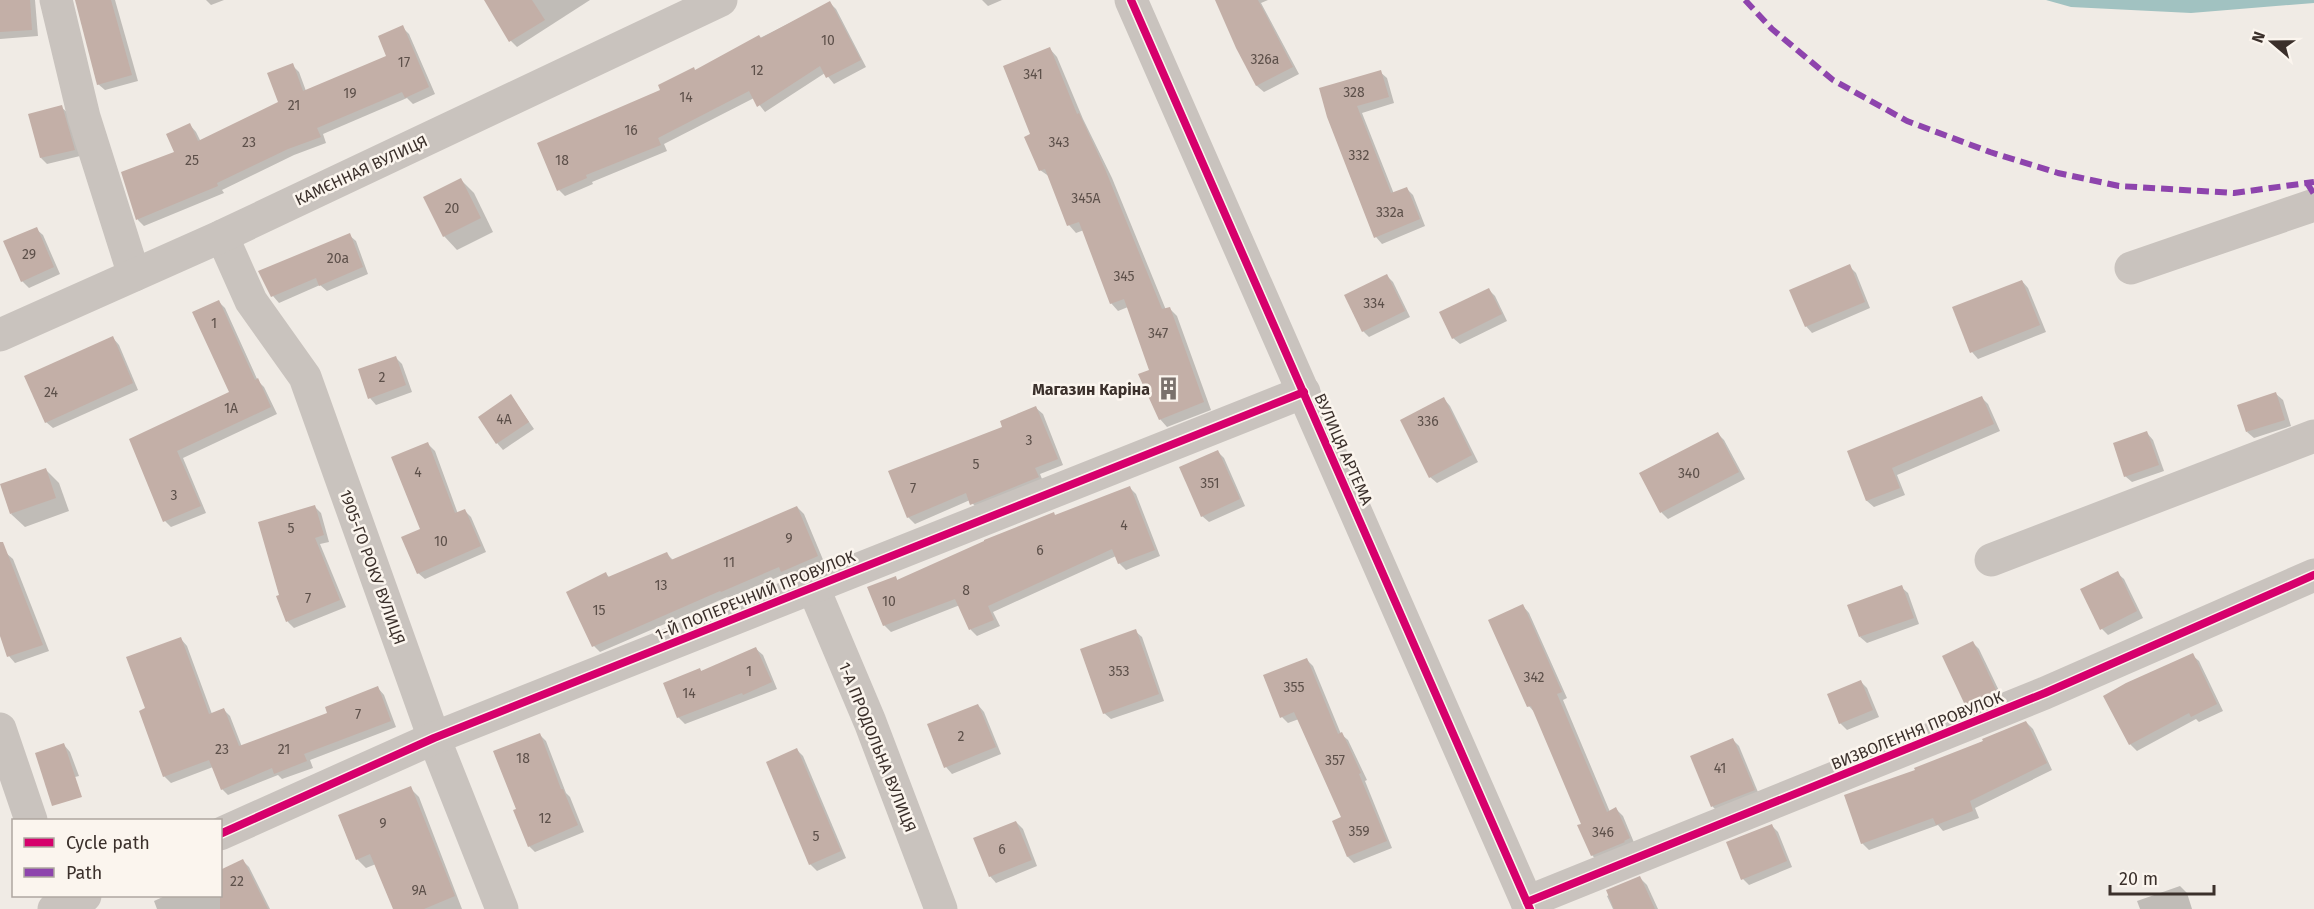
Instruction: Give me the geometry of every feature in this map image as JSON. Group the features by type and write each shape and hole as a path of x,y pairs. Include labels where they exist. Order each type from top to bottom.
{"street":[{"path":"56,0 84,117 134,275"},
{"name":"КАМЄННАЯ ВУЛИЦЯ","path":"0,335 222,236 721,0"},
{"name":"ВУЛИЦЯ АРТЕМА","path":"1131,0 1529,906"},
{"path":"2131,268 2314,205"},
{"name":"1905-ГО РОКУ ВУЛИЦЯ","path":"222,236 250,301 305,377 434,738 502,909"},
{"name":"1-Й ПОПЕРЕЧНИЙ ПРОВУЛОК","path":"222,833 434,738 1304,392"},
{"path":"1991,560 2314,436"},
{"name":"ВИЗВОЛЕННЯ ПРОВУЛОК","path":"1529,906 2045,693 2314,575"},
{"name":"1-А ПРОДОЛЬНА ВУЛИЦЯ","path":"813,587 870,722 941,909"},
{"path":"0,729 31,819"}],"water":[{"path":"2046,0 2314,0 2314,3 2191,13 2071,7"}],"building":[{"path":"0,0 30,0 32,30 0,32"},
{"path":"75,0 111,0 132,75 97,85"},
{"path":"484,0 532,0 545,20 509,42"},
{"path":"1215,0 1258,0 1293,67 1256,86"},
{"path":"830,1 861,60 826,78 820,66 757,107 749,91 658,138 661,145 586,175 587,178 557,191 537,143 660,90 658,85 694,67 695,70 759,35 761,38"},
{"path":"403,25 429,87 405,98 402,92 317,128 321,137 288,149 217,183 218,186 136,220 121,172 174,152 166,134 190,123 198,141 278,102 267,73 293,63 303,91 386,56 378,36"},
{"path":"1050,47 1077,114 1079,113 1105,169 1162,309 1170,307 1204,402 1159,420 1138,374 1149,370 1124,299 1110,304 1079,222 1067,226 1045,169 1039,171 1024,137 1030,134 1003,66"},
{"path":"1381,70 1389,97 1357,106 1391,193 1407,187 1420,219 1374,238 1327,117 1319,88"},
{"path":"62,105 75,150 40,158 28,114"},
{"path":"461,178 481,218 443,237 423,197"},
{"path":"37,227 54,267 21,282 3,241"},
{"path":"350,233 363,267 319,286 316,278 271,297 258,271"},
{"path":"1850,264 1865,302 1805,327 1789,290"},
{"path":"1387,274 1405,311 1362,332 1344,295"},
{"path":"2022,280 2040,325 1970,353 1952,307"},
{"path":"1489,288 1502,314 1452,339 1439,312"},
{"path":"219,300 255,380 258,378 271,407 177,451 201,506 163,522 129,439 229,392 192,312"},
{"path":"113,336 133,383 45,423 24,376"},
{"path":"396,356 406,385 368,399 358,369"},
{"path":"2276,392 2285,420 2246,432 2237,405"},
{"path":"511,394 529,422 496,444 478,417"},
{"path":"1982,396 1994,424 1892,468 1900,488 1866,501 1847,451"},
{"path":"1444,397 1472,455 1429,478 1400,420"},
{"path":"1036,406 1058,459 1035,468 1039,477 970,505 966,493 907,518 888,471 1002,427 1000,421"},
{"path":"2147,431 2159,465 2124,477 2113,443"},
{"path":"1718,432 1739,472 1660,513 1639,473"},
{"path":"428,442 455,513 465,509 481,546 417,574 401,537 420,529 391,457"},
{"path":"1218,450 1240,499 1201,517 1179,467"},
{"path":"46,468 56,498 10,514 0,484"},
{"path":"1130,486 1155,550 1118,564 1112,549 988,606 994,620 969,630 955,599 883,626 867,587 896,576 897,580 984,540 1054,512 1055,515"},
{"path":"315,505 324,535 315,538 340,600 286,622 276,596 279,595 258,522"},
{"path":"797,506 818,556 781,572 779,567 592,647 566,592 606,572 608,577 667,552 671,560"},
{"path":"0,542 3,542 43,645 7,657 0,636"},
{"path":"2118,571 2137,611 2100,630 2080,589"},
{"path":"1902,585 1914,618 1859,637 1847,605"},
{"path":"1523,604 1562,692 1557,694 1607,812 1616,807 1630,838 1591,856 1577,825 1581,824 1531,706 1527,707 1488,620"},
{"path":"1136,629 1159,694 1103,714 1080,649"},
{"path":"181,637 209,714 224,708 239,746 327,713 325,707 378,686 391,721 304,754 307,761 274,774 272,768 221,790 209,760 163,777 139,711 145,708 126,657"},
{"path":"1973,641 1997,692 1965,705 1942,656"},
{"path":"756,647 772,682 743,695 742,693 677,718 663,683 700,668 701,671"},
{"path":"2193,653 2217,704 2191,717 2189,713 2129,745 2103,696 2126,683"},
{"path":"1307,658 1338,734 1342,732 1361,773 1359,774 1387,841 1347,857 1332,821 1341,817 1294,712 1280,718 1263,675"},
{"path":"1861,680 1873,710 1839,724 1827,694"},
{"path":"978,704 996,747 944,768 927,724"},
{"path":"2026,721 2047,763 1970,801 1973,811 1936,825 1933,818 1861,844 1844,795 1915,770 1914,768 1983,741 1982,739"},
{"path":"540,733 561,789 563,789 578,825 528,847 493,751"},
{"path":"1733,738 1755,790 1711,807 1690,756"},
{"path":"64,743 82,797 52,806 35,753"},
{"path":"797,748 841,851 809,865 766,762"},
{"path":"411,786 455,896 424,909 393,909 370,854 356,860 338,815"},
{"path":"1016,821 1032,860 989,877 973,838"},
{"path":"1772,824 1787,861 1741,880 1726,842"},
{"path":"243,859 268,909 220,909 222,869"},
{"path":"1640,876 1655,909 1614,909 1606,890"}],"marked path":[{"path":"1745,0 1772,29 1833,80 1907,121 1990,152 2058,173 2119,186 2234,193 2314,182"},
{"path":"2307,183 2314,194"}],"cycle path":[{"path":"1131,0 1530,909"},
{"path":"222,833 434,738 1304,392"},
{"path":"1527,902 2045,693 2314,575"}],"place":[{"name":"Магазин Каріна","path":"1168,389"}]}
